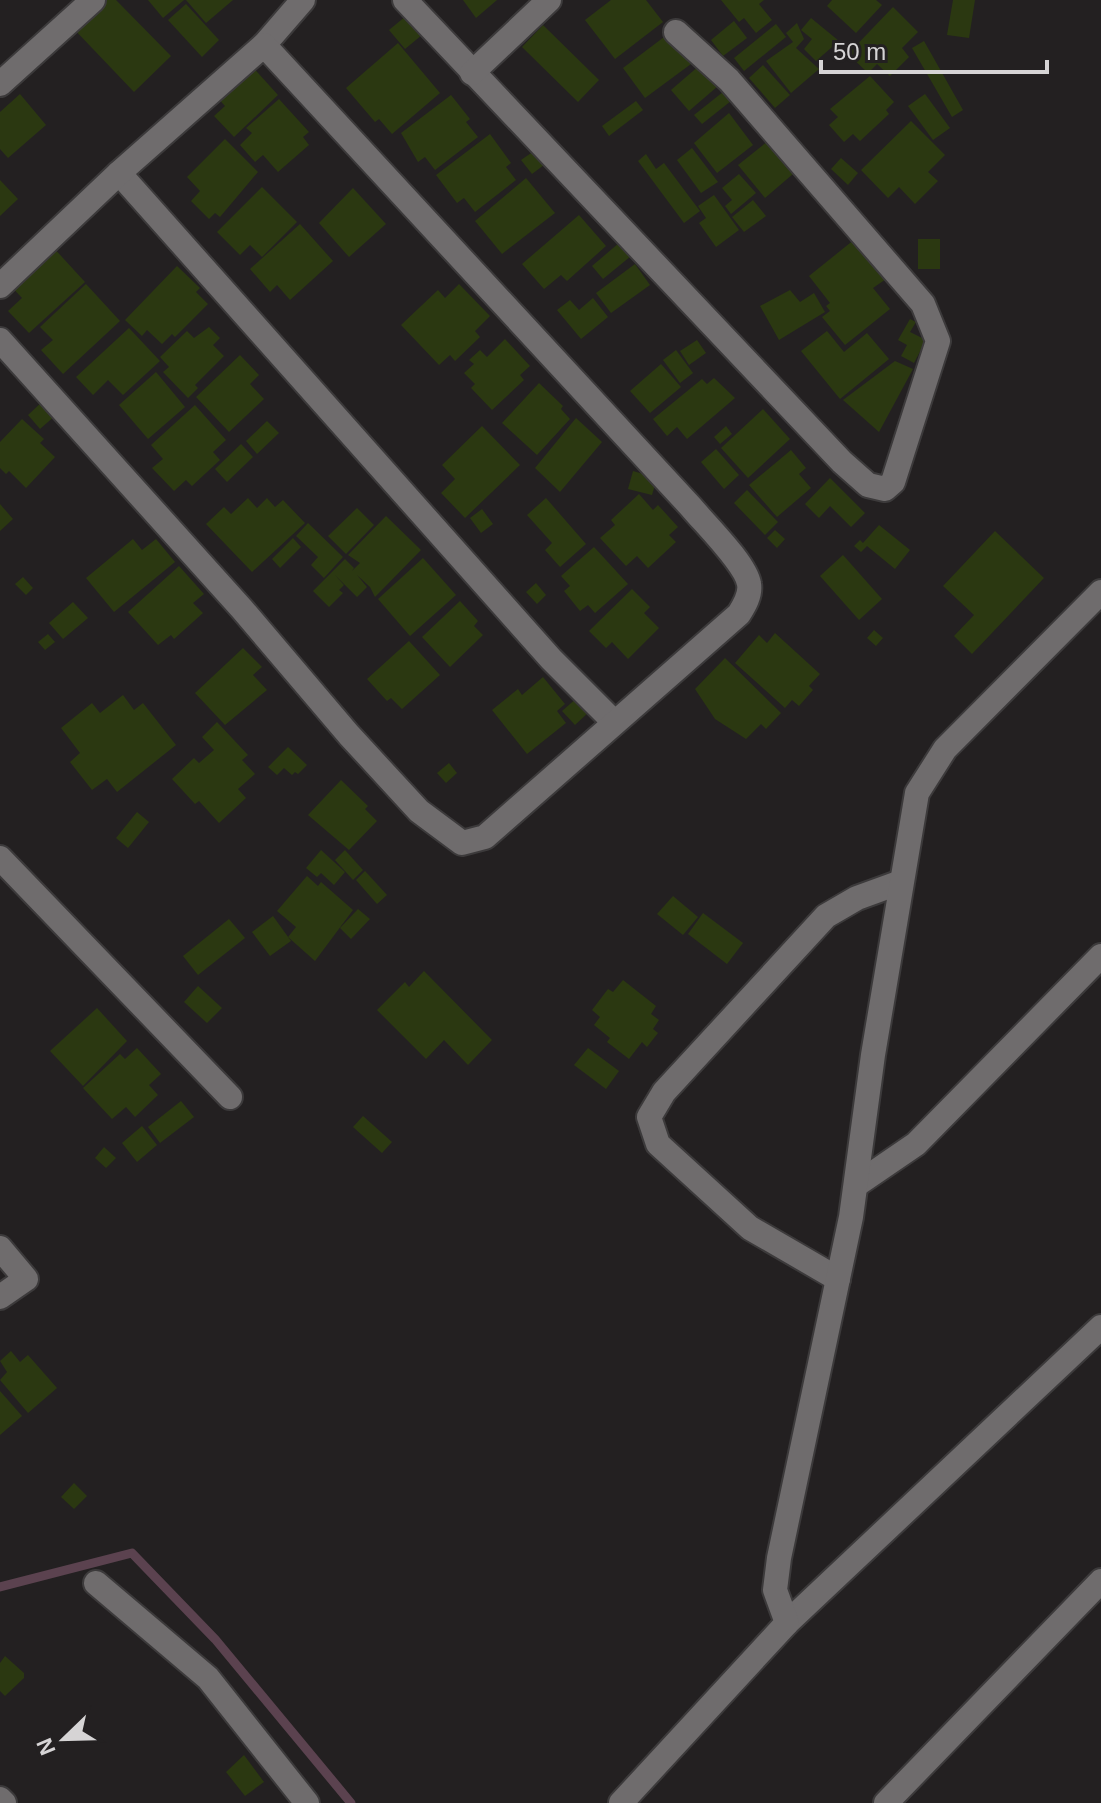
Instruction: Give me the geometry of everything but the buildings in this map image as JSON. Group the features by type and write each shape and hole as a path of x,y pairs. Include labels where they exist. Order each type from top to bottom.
{"street":[{"path":"0,84 93,0"},
{"path":"0,286 119,173 264,45 303,0"},
{"path":"405,0 842,462 868,485 885,489 893,482 938,341 935,326 923,304 729,80 676,32"},
{"path":"472,73 549,0"},
{"path":"0,340 242,609 349,735 419,811 450,837 471,843 485,837 739,614 746,603 749,584 691,507 264,45"},
{"path":"119,173 551,659 614,722"},
{"path":"787,1623 775,1590 779,1558 856,1185 917,793 945,749 1101,592"},
{"path":"0,858 230,1097"},
{"path":"838,1279 750,1228 658,1144 649,1117 664,1092 826,916 857,898 901,882"},
{"path":"856,1185 916,1144 1101,956"},
{"path":"0,1248 26,1279 0,1297"},
{"path":"621,1803 787,1623 1101,1327"},
{"path":"886,1803 1101,1581"},
{"path":"96,1583 208,1678 307,1803"}],"waterway":[{"path":"0,1587 132,1553 215,1639 351,1803"}]}
